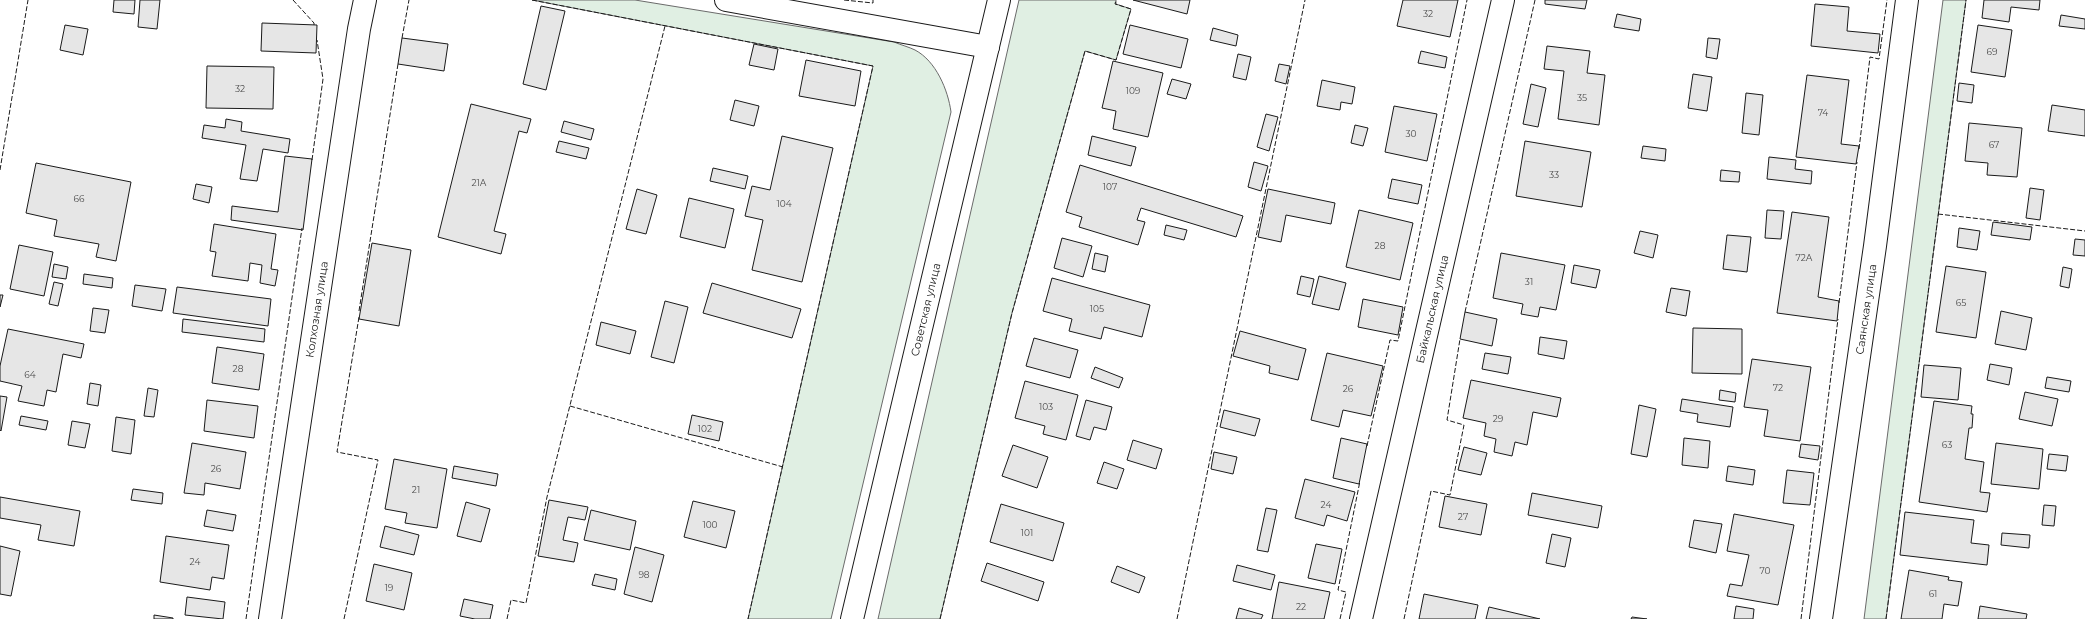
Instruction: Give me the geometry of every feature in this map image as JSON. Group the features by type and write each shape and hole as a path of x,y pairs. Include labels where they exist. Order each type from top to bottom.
{"street":[{"name":"Колхозная улица","path":"270,619 359,29 365,0"},
{"path":"726,0 988,47"},
{"name":"Советская улица","path":"852,619 999,0"},
{"name":"Байкальская улица","path":"1361,619 1503,0"},
{"name":"Саянская улица","path":"1821,619 1875,246 1907,0"}],"green space":[{"path":"532,0 635,0 894,42 913,49 922,55 929,61 940,77 947,95 951,112 831,619 748,619 873,66"},
{"path":"1019,0 1116,0 1116,4 1131,9 1116,60 1085,51 1012,313 940,619 878,619"},
{"path":"1943,0 1966,0 1886,619 1864,619"}],"building":[{"path":"114,0 135,0 134,14 113,12"},
{"path":"140,0 160,0 157,29 138,27"},
{"path":"1133,0 1190,0 1187,14"},
{"path":"1403,0 1458,0 1450,37 1397,26"},
{"path":"1545,0 1587,0 1585,9 1545,4"},
{"path":"1984,0 2040,0 2039,10 2011,7 2009,22 1982,18"},
{"path":"1815,4 1849,7 1847,31 1880,34 1878,53 1811,46"},
{"path":"541,6 565,11 546,90 523,84"},
{"path":"1617,14 1641,19 1639,31 1614,27"},
{"path":"2061,15 2085,19 2085,29 2059,26"},
{"path":"262,23 317,25 316,53 261,51"},
{"path":"65,25 88,29 83,55 60,50"},
{"path":"1130,25 1188,39 1181,68 1123,54"},
{"path":"1978,25 2012,30 2005,77 1971,72"},
{"path":"1213,28 1238,35 1236,46 1210,40"},
{"path":"402,38 448,44 444,71 398,64"},
{"path":"1708,38 1720,39 1717,59 1706,57"},
{"path":"754,44 778,49 774,70 749,65"},
{"path":"1547,46 1590,51 1587,73 1605,75 1599,125 1558,119 1564,71 1544,69"},
{"path":"1421,51 1447,57 1445,68 1418,63"},
{"path":"1238,54 1251,57 1246,80 1233,77"},
{"path":"806,60 861,71 855,106 799,96"},
{"path":"1113,61 1163,73 1148,137 1113,129 1116,111 1102,108"},
{"path":"1279,64 1290,66 1286,84 1275,81"},
{"path":"207,66 274,67 273,109 206,108"},
{"path":"1693,74 1712,77 1707,111 1688,108"},
{"path":"1807,75 1849,80 1841,144 1859,146 1856,164 1796,157"},
{"path":"1172,79 1191,84 1186,99 1167,94"},
{"path":"1322,80 1355,87 1352,104 1341,102 1340,110 1317,106"},
{"path":"1959,83 1974,85 1972,103 1957,101"},
{"path":"1531,84 1546,88 1538,127 1523,124"},
{"path":"1746,93 1763,95 1759,135 1742,133"},
{"path":"735,100 759,106 754,126 730,120"},
{"path":"471,104 531,119 527,133 519,131 494,231 506,234 501,254 438,237"},
{"path":"2052,105 2085,110 2085,136 2048,131"},
{"path":"1394,106 1437,114 1427,161 1385,152"},
{"path":"1266,114 1278,117 1269,151 1257,147"},
{"path":"226,119 242,122 241,131 290,139 288,153 263,149 257,181 240,179 246,145 202,138 204,125 225,128"},
{"path":"564,121 594,129 591,140 561,132"},
{"path":"1969,123 2022,128 2017,177 1987,175 1988,163 1965,161"},
{"path":"1355,125 1368,128 1363,146 1351,143"},
{"path":"782,136 833,148 802,282 752,270 763,220 745,216 752,186 770,190"},
{"path":"1092,136 1136,147 1131,166 1088,155"},
{"path":"559,141 589,148 586,159 556,152"},
{"path":"1525,141 1591,152 1582,207 1516,196"},
{"path":"1643,146 1666,149 1665,161 1641,158"},
{"path":"285,156 312,159 303,230 231,220 232,206 278,212"},
{"path":"1769,157 1796,160 1795,169 1812,171 1811,184 1767,179"},
{"path":"1254,162 1268,166 1261,191 1248,187"},
{"path":"36,163 131,182 116,261 96,257 99,244 54,236 57,220 26,213"},
{"path":"1080,165 1243,216 1236,237 1141,208 1137,220 1145,222 1138,245 1079,227 1082,217 1066,212"},
{"path":"713,168 748,176 745,189 710,181"},
{"path":"1721,170 1740,172 1739,182 1720,181"},
{"path":"1392,179 1422,185 1418,204 1388,198"},
{"path":"196,184 212,187 209,203 193,199"},
{"path":"2030,188 2044,190 2040,220 2026,218"},
{"path":"637,189 657,195 646,234 626,229"},
{"path":"1268,189 1335,203 1331,224 1286,215 1281,242 1258,237"},
{"path":"689,198 734,209 725,248 680,237"},
{"path":"1359,210 1413,223 1400,280 1346,267"},
{"path":"1767,210 1784,211 1781,239 1765,238"},
{"path":"1792,212 1829,217 1818,297 1839,301 1837,321 1777,313"},
{"path":"1993,222 2032,227 2030,240 1991,235"},
{"path":"214,224 276,234 271,269 278,270 275,286 260,283 262,265 250,263 248,281 212,276 216,252 210,251"},
{"path":"1166,225 1187,230 1184,240 1164,235"},
{"path":"1959,228 1980,231 1977,250 1957,247"},
{"path":"1640,231 1658,235 1653,258 1634,253"},
{"path":"1727,235 1751,237 1747,272 1723,269"},
{"path":"1062,238 1092,246 1083,277 1054,268"},
{"path":"2075,239 2085,240 2085,256 2073,255"},
{"path":"372,243 411,250 399,326 359,319"},
{"path":"19,245 53,252 44,296 10,289"},
{"path":"1095,253 1108,256 1105,272 1092,269"},
{"path":"1501,253 1565,265 1556,310 1540,307 1538,317 1521,314 1523,304 1493,298"},
{"path":"54,264 68,267 66,279 52,277"},
{"path":"1574,265 1600,270 1596,288 1571,283"},
{"path":"1946,266 1986,272 1976,338 1936,332"},
{"path":"2063,267 2072,269 2069,288 2060,286"},
{"path":"84,274 113,278 112,288 83,284"},
{"path":"1301,276 1314,279 1310,297 1297,294"},
{"path":"1319,276 1346,283 1339,310 1312,304"},
{"path":"1052,278 1150,305 1142,337 1104,327 1101,339 1069,331 1072,319 1043,311"},
{"path":"54,282 63,284 58,306 49,304"},
{"path":"712,283 801,309 792,338 703,313"},
{"path":"135,285 166,289 162,311 132,306"},
{"path":"177,287 271,299 268,326 173,313"},
{"path":"1671,288 1690,291 1686,316 1666,312"},
{"path":"0,295 3,295 0,307"},
{"path":"1363,299 1403,307 1398,335 1358,327"},
{"path":"665,301 688,307 674,363 651,357"},
{"path":"93,308 109,310 105,333 90,331"},
{"path":"2001,311 2032,318 2026,350 1995,344"},
{"path":"1465,312 1497,319 1492,346 1460,339"},
{"path":"183,319 265,329 264,342 182,332"},
{"path":"601,322 636,331 630,354 596,345"},
{"path":"1693,328 1742,329 1742,374 1692,373"},
{"path":"8,329 84,344 81,358 63,354 56,392 47,390 44,406 18,401 22,386 0,381 0,366"},
{"path":"1240,331 1306,349 1298,380 1269,373 1270,366 1233,356"},
{"path":"1540,337 1567,341 1564,359 1538,354"},
{"path":"1034,338 1078,350 1070,378 1026,366"},
{"path":"217,347 264,354 259,390 212,383"},
{"path":"1327,353 1383,366 1371,416 1343,410 1339,427 1311,420"},
{"path":"1485,353 1511,357 1508,374 1482,369"},
{"path":"1752,359 1811,367 1800,441 1764,436 1768,410 1744,407"},
{"path":"1990,364 2012,368 2009,385 1987,380"},
{"path":"1924,365 1961,368 1958,400 1921,397"},
{"path":"1095,367 1123,378 1119,388 1091,378"},
{"path":"2047,377 2071,381 2069,392 2045,388"},
{"path":"1471,380 1561,398 1557,417 1533,412 1527,445 1515,442 1512,456 1494,452 1496,439 1484,436 1486,423 1463,418"},
{"path":"1025,381 1078,395 1066,440 1043,434 1045,426 1015,418"},
{"path":"90,383 101,385 98,406 87,404"},
{"path":"148,388 158,390 154,417 144,416"},
{"path":"1720,390 1736,393 1735,402 1719,400"},
{"path":"2025,392 2058,399 2052,426 2019,419"},
{"path":"0,396 7,397 1,431 0,430"},
{"path":"1682,399 1733,407 1730,427 1697,422 1698,414 1680,411"},
{"path":"207,400 258,406 254,438 204,431"},
{"path":"1086,400 1112,407 1106,430 1094,427 1090,440 1076,436"},
{"path":"1934,401 1972,406 1972,428 1969,428 1965,459 1984,462 1980,492 1990,493 1987,512 1919,502"},
{"path":"1639,405 1656,409 1647,457 1631,454"},
{"path":"1224,410 1260,419 1255,436 1220,427"},
{"path":"692,415 723,422 719,441 688,434"},
{"path":"21,416 48,421 46,430 19,425"},
{"path":"116,417 135,420 131,454 112,451"},
{"path":"72,421 90,424 85,448 68,445"},
{"path":"1341,438 1367,444 1359,484 1333,478"},
{"path":"1684,438 1710,441 1708,468 1682,465"},
{"path":"1133,440 1162,449 1156,469 1127,460"},
{"path":"192,443 246,452 240,489 205,483 204,495 184,493"},
{"path":"1996,443 2043,449 2039,489 1991,484"},
{"path":"1801,444 1820,446 1818,460 1799,457"},
{"path":"1013,445 1048,457 1037,488 1002,476"},
{"path":"1464,447 1487,453 1481,475 1458,470"},
{"path":"1214,452 1237,457 1233,474 1211,469"},
{"path":"2049,454 2068,456 2066,471 2047,469"},
{"path":"394,459 447,469 437,528 405,523 407,513 385,509"},
{"path":"1104,462 1124,469 1117,489 1097,483"},
{"path":"454,466 498,474 496,486 452,478"},
{"path":"1728,466 1755,470 1753,485 1726,481"},
{"path":"1787,470 1814,473 1810,505 1783,503"},
{"path":"1305,479 1355,492 1347,521 1327,515 1324,526 1295,518"},
{"path":"133,489 163,493 162,504 131,500"},
{"path":"1532,493 1602,506 1598,528 1528,515"},
{"path":"1445,496 1487,504 1481,535 1439,527"},
{"path":"0,497 80,511 74,546 38,540 41,525 0,518"},
{"path":"549,500 588,507 585,520 568,517 563,540 578,543 574,562 538,556"},
{"path":"693,501 735,511 726,548 684,537"},
{"path":"466,502 490,509 481,542 457,536"},
{"path":"1001,504 1064,523 1053,561 990,542"},
{"path":"2044,505 2056,506 2054,526 2042,525"},
{"path":"1266,508 1277,510 1268,552 1257,550"},
{"path":"207,510 236,515 233,531 204,526"},
{"path":"591,510 636,521 630,550 584,540"},
{"path":"1905,512 1974,520 1971,543 1989,545 1987,565 1900,555"},
{"path":"1734,514 1794,525 1778,605 1727,596 1730,584 1742,586 1749,555 1727,551"},
{"path":"1694,520 1722,524 1716,553 1689,547"},
{"path":"385,526 419,535 414,555 380,547"},
{"path":"2002,533 2030,535 2029,548 2001,545"},
{"path":"1552,534 1571,538 1565,567 1546,563"},
{"path":"166,536 229,545 224,579 212,577 210,590 160,582"},
{"path":"1316,544 1342,549 1335,584 1308,578"},
{"path":"0,546 20,551 11,596 0,594"},
{"path":"635,547 664,555 652,602 624,594"},
{"path":"987,563 1044,582 1038,601 981,581"},
{"path":"374,564 412,573 404,610 366,601"},
{"path":"1237,565 1275,575 1271,590 1233,581"},
{"path":"1117,566 1145,577 1139,593 1111,582"},
{"path":"1909,570 1949,577 1948,580 1962,582 1958,606 1944,604 1942,619 1901,619"},
{"path":"595,574 617,579 615,590 592,585"},
{"path":"1279,582 1330,592 1324,619 1272,619"},
{"path":"1424,594 1478,605 1475,619 1419,619"},
{"path":"187,597 225,602 223,619 185,615"},
{"path":"464,599 493,605 490,619 475,619 460,616"},
{"path":"1736,606 1754,609 1753,619 1734,619"},
{"path":"1980,606 2027,614 2026,619 1978,619"},
{"path":"1489,607 1540,619 1486,619"},
{"path":"1239,608 1263,615 1261,619 1236,619"},
{"path":"154,615 173,618 173,619 154,619"},
{"path":"1632,617 1647,619 1631,619"}],"fence":[{"path":"0,170 28,0"},
{"path":"293,0 314,23 314,26"},
{"path":"402,38 409,0"},
{"path":"532,0 873,66 748,619"},
{"path":"844,0 873,3 873,0"},
{"path":"940,619 1012,313 1085,51 1116,60 1131,9 1115,4 1116,0"},
{"path":"1177,619 1305,0"},
{"path":"1367,446 1390,340 1398,341 1467,0"},
{"path":"1465,312 1535,0"},
{"path":"1859,149 1870,57 1879,59 1887,0"},
{"path":"1886,619 1966,0"},
{"path":"507,619 511,600 526,603 547,497 665,26"},
{"path":"312,160 323,79 317,40"},
{"path":"359,311 398,64"},
{"path":"1839,303 1857,162"},
{"path":"1938,214 2085,231"},
{"path":"246,619 302,228"},
{"path":"344,619 378,460 337,452 359,317"},
{"path":"1801,619 1838,319"},
{"path":"1404,619 1431,491 1450,495 1464,425 1447,420 1460,339"},
{"path":"570,406 783,467"},
{"path":"1340,619 1346,592 1338,590 1360,481"}]}
